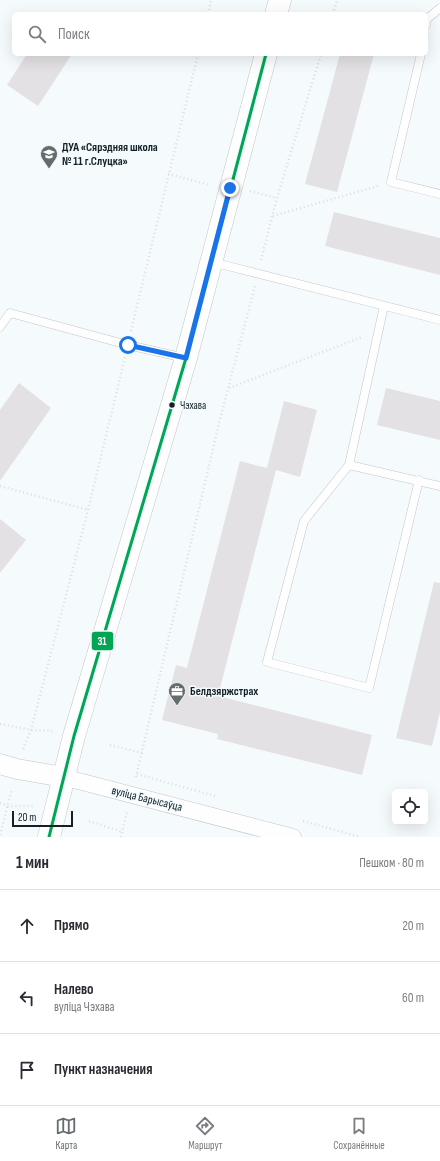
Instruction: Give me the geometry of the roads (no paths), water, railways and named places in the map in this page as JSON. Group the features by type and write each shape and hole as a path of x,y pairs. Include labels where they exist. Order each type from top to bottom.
{"main road":[{"path":"277,12 280,0"},
{"path":"49,837 63,777 186,358 265,56"}],"street":[{"name":"вуліца Барысаўца","path":"0,764 17,769 63,777 266,833 293,837"}],"lane":[{"path":"428,18 440,8"},
{"path":"420,56 391,182 440,194"},
{"path":"211,262 440,320"},
{"path":"384,306 349,465 304,521 267,662 369,688 419,480"},
{"path":"0,327 10,313 128,345 186,358"},
{"path":"349,465 440,486"}],"place":[{"name":"ДУА «Сярэдняя школа № 11 г.Слуцка»","path":"49,169"},
{"name":"Чэхава","path":"172,405"},
{"name":"Белдзяржстрах","path":"177,706"}]}
